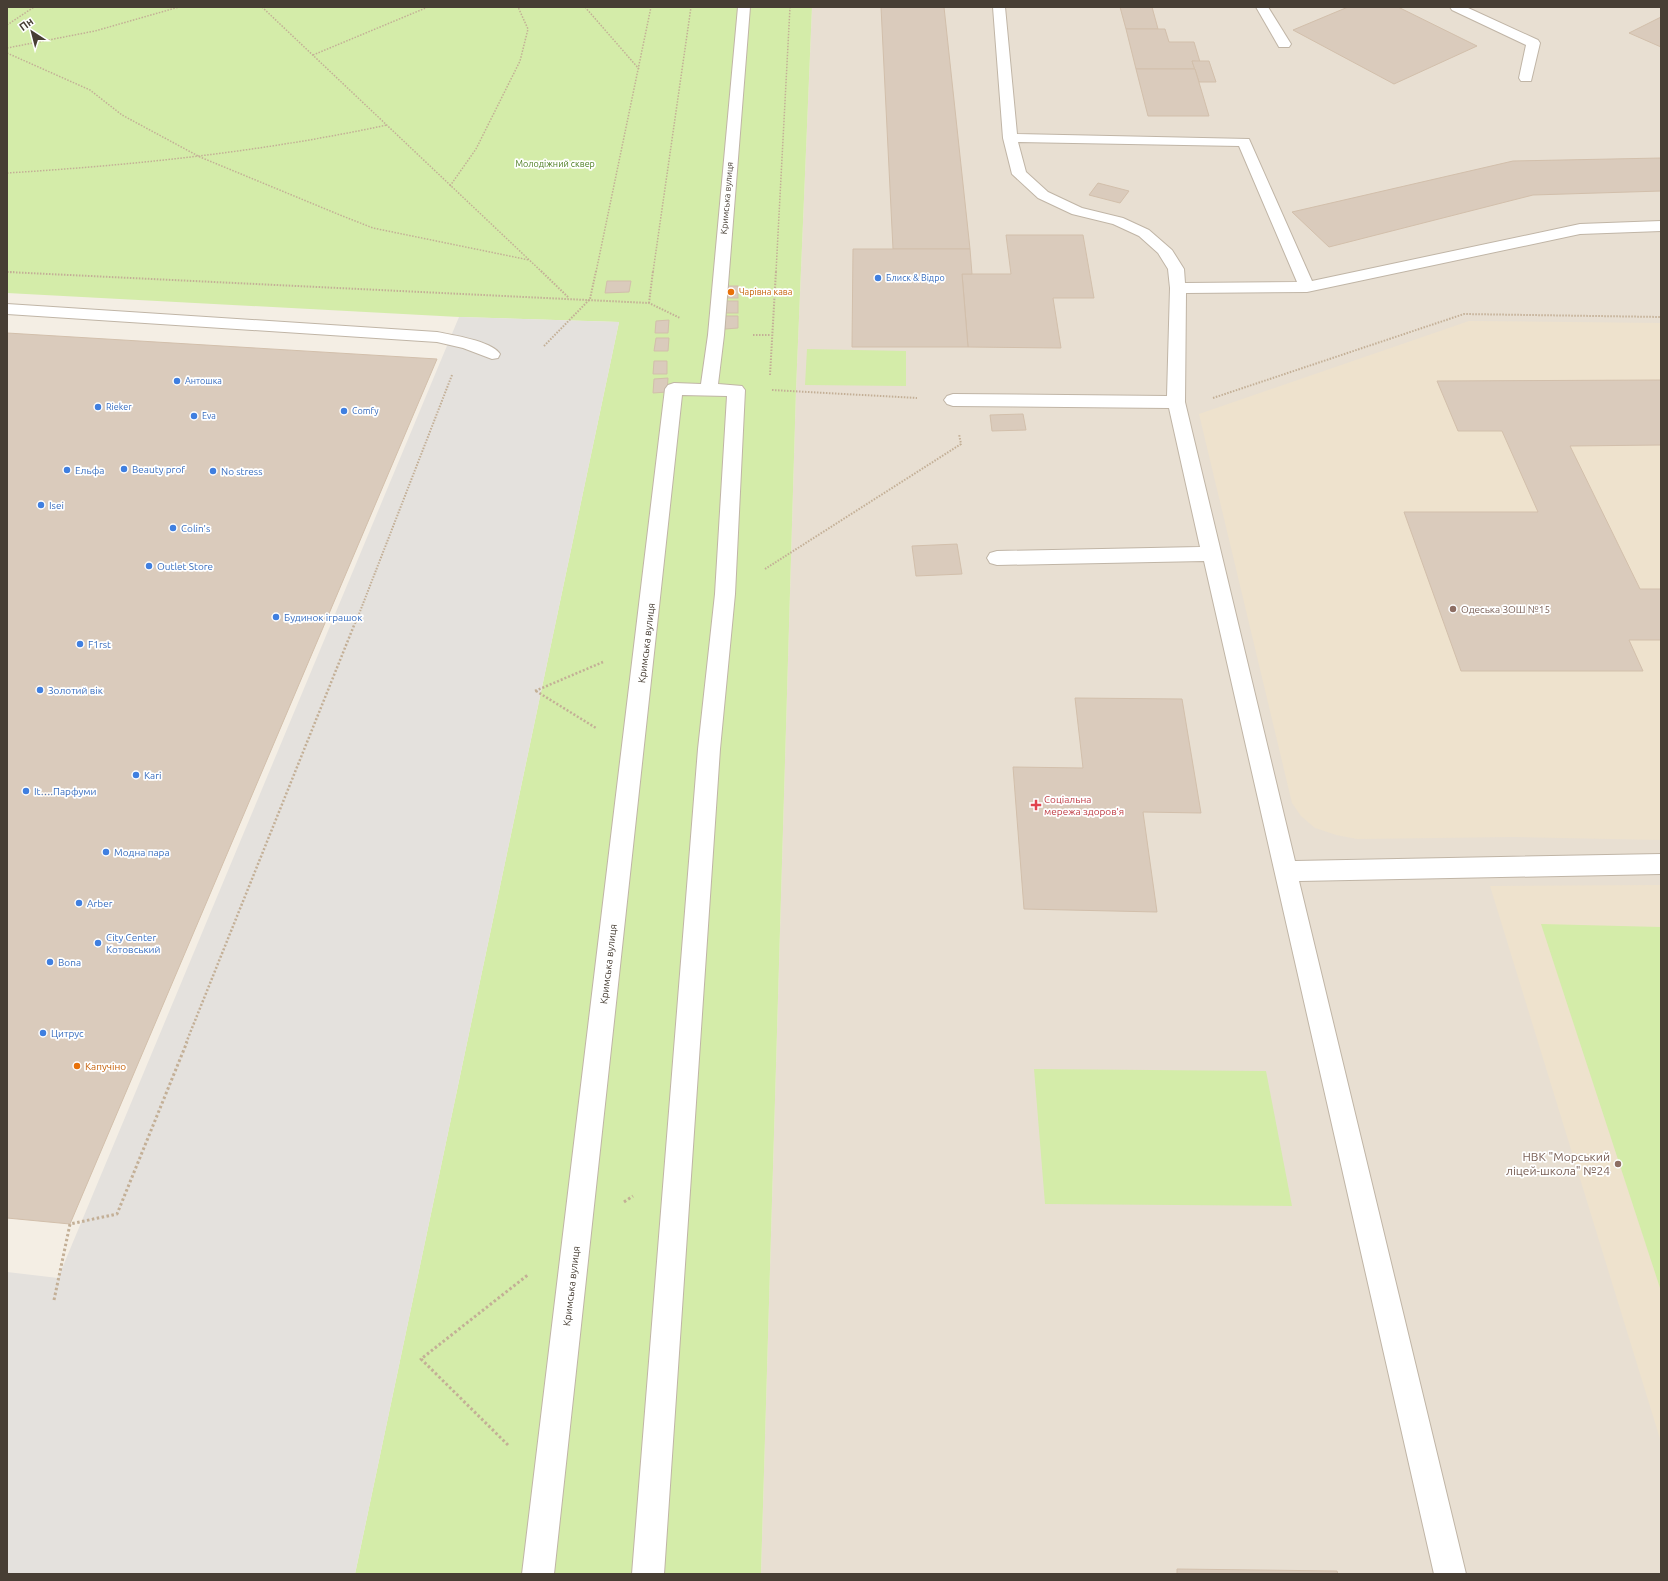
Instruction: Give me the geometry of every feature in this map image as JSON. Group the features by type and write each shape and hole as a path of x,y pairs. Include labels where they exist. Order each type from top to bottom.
{"street":[{"name":"Кримська вулиця","path":"709,390 716,335 744,7"},
{"path":"999,7 1010,138 1019,174 1044,195 1070,208 1118,221 1144,233 1164,250 1176,269 1178,288 1176,402 1287,871 1450,1574"},
{"path":"1262,7 1284,44"},
{"path":"1456,7 1533,43 1526,78"},
{"path":"1010,138 1244,142 1306,287"},
{"path":"1178,288 1306,287 1580,229 1661,226"},
{"path":"7,309 438,337 468,344 492,354"},
{"name":"Кримська вулиця","path":"538,1574 632,751 646,645 674,389 736,390 726,594 709,749 648,1574"},
{"path":"953,400 1176,402"},
{"path":"997,558 1212,554"},
{"path":"1287,871 1661,864"}],"path":[{"path":"7,25 34,7"},
{"path":"7,48 95,31 179,7"},
{"path":"262,7 570,299"},
{"path":"313,55 428,7"},
{"path":"450,186 476,149 520,61 528,29 518,7"},
{"path":"584,7 639,69"},
{"path":"544,346 590,299 651,7"},
{"path":"649,303 691,7"},
{"path":"770,382 790,7"},
{"path":"7,53 90,90 122,115 200,157 373,228 529,260"},
{"path":"7,173 200,157 331,138 388,125"},
{"path":"7,272 649,303 716,335"},
{"path":"1176,402 1210,399 1464,314 1661,318"},
{"path":"54,1300 70,1224 117,1214 333,679 454,372"},
{"path":"796,390 953,400"},
{"path":"726,594 961,444"},
{"path":"632,751 535,690 646,645"},
{"path":"548,1485 421,1359 577,1236 678,1164"}],"shaded area":[{"path":"812,7 1661,7 1661,1574 761,1574 796,390"},
{"path":"459,317 619,322 355,1574 7,1574 7,1272 58,1278"},
{"name":"Одеська ЗОШ №15","path":"1469,321 1661,323 1661,840 1514,837 1357,839 1336,835 1315,828 1301,816 1292,803 1199,414"},
{"name":"НВК \"Морський ліцей-школа\" №24","path":"1661,885 1661,1442 1490,886"}],"green space":[{"name":"Молодіжний сквер","path":"7,7 812,7 796,390 761,1574 355,1574 619,322 459,317 7,293"},
{"path":"807,349 906,351 906,386 805,385"},
{"path":"1541,924 1661,927 1661,1291"},
{"path":"1034,1069 1266,1071 1292,1206 1045,1204"}],"building":[{"path":"881,7 944,7 970,249 893,249"},
{"path":"1120,7 1152,7 1158,29 1126,29"},
{"path":"1348,7 1398,7 1477,46 1394,84 1293,30"},
{"path":"1661,17 1661,47 1629,33"},
{"path":"1126,29 1165,29 1169,42 1194,42 1200,62 1192,61 1195,69 1136,69"},
{"path":"1192,61 1209,61 1216,82 1199,82"},
{"path":"1136,69 1195,69 1209,116 1148,116"},
{"path":"1661,158 1661,191 1533,195 1329,247 1292,212 1513,161"},
{"path":"1098,183 1129,191 1120,203 1089,195"},
{"path":"1006,235 1083,235 1094,298 1053,298 1061,348 968,347 962,274 1011,274"},
{"path":"853,249 970,249 972,274 962,274 968,347 852,347"},
{"path":"607,281 631,281 629,292 605,293"},
{"name":"Чарівна кава","path":"725,286 738,286 738,298 725,298"},
{"path":"725,301 738,301 738,313 725,313"},
{"path":"725,316 738,316 738,328 725,329"},
{"path":"669,320 668,333 655,333 656,321"},
{"name":"City Center Котовський","path":"7,333 437,359 70,1224 7,1218"},
{"path":"656,338 669,338 668,351 654,351"},
{"path":"654,361 667,361 667,374 653,374"},
{"path":"668,378 667,392 653,393 654,379"},
{"path":"1661,380 1661,445 1570,446 1640,589 1661,589 1661,640 1629,640 1643,671 1461,671 1404,512 1538,512 1502,431 1458,431 1437,381"},
{"path":"1023,414 1026,430 992,431 990,415"},
{"path":"957,544 962,574 916,576 912,546"},
{"path":"1075,698 1182,699 1201,813 1143,812 1157,912 1024,909 1013,767 1083,768"},
{"path":"1177,1569 1337,1571 1338,1574 1177,1574"}],"place":[{"name":"Блиск & Відро","path":"878,278"},
{"name":"Чарівна кава","path":"731,292"},
{"name":"Антошка","path":"177,381"},
{"name":"Rieker","path":"98,407"},
{"name":"Comfy","path":"344,411"},
{"name":"Eva","path":"194,416"},
{"name":"Beauty prof","path":"124,469"},
{"name":"Ельфа","path":"67,470"},
{"name":"No stress","path":"213,471"},
{"name":"Isei","path":"41,505"},
{"name":"Colin's","path":"173,528"},
{"name":"Outlet Store","path":"149,566"},
{"name":"Одеська ЗОШ №15","path":"1453,609"},
{"name":"Будинок іграшок","path":"276,617"},
{"name":"F1rst","path":"80,644"},
{"name":"Золотий вік","path":"40,690"},
{"name":"Kari","path":"136,775"},
{"name":"It….Парфуми","path":"26,791"},
{"name":"Соціальна мережа здоров'я","path":"1036,805"},
{"name":"Модна пара","path":"106,852"},
{"name":"Arber","path":"79,903"},
{"name":"City Center Котовський","path":"98,943"},
{"name":"Bona","path":"50,962"},
{"name":"Цитрус","path":"43,1033"},
{"name":"Капучіно","path":"77,1066"},
{"name":"НВК \"Морський ліцей-школа\" №24","path":"1618,1164"}]}
